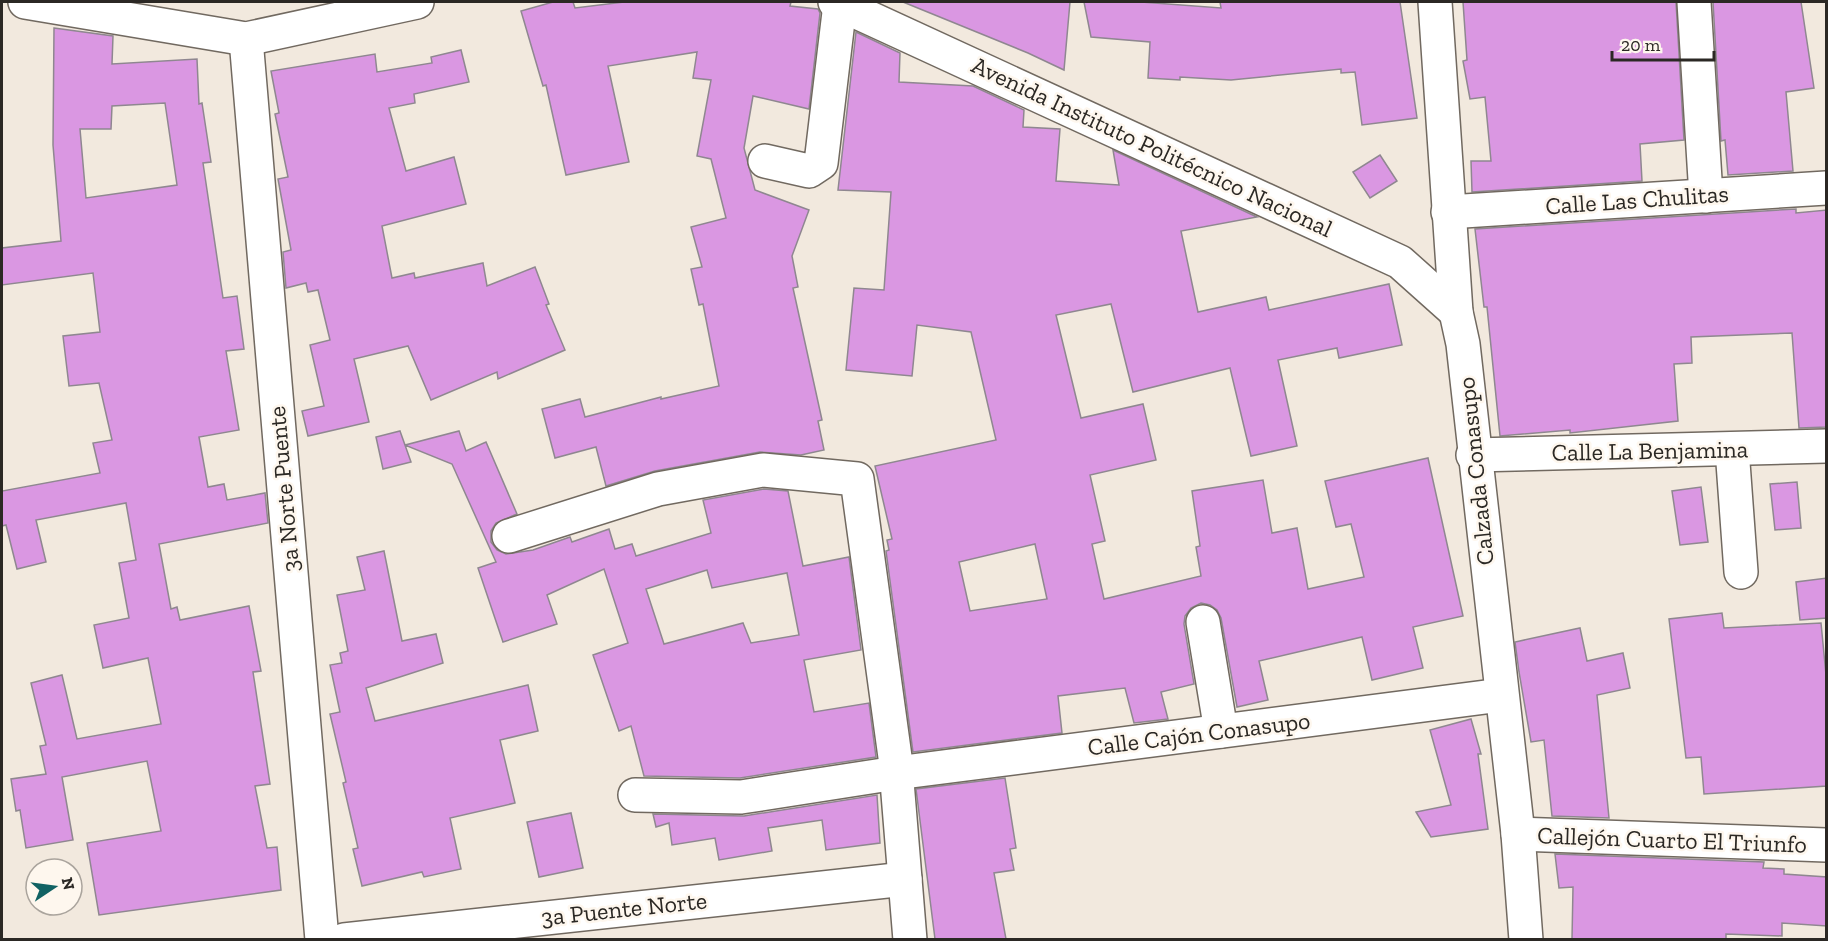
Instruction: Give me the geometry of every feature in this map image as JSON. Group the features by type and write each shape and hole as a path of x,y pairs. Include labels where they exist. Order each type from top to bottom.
{"street":[{"path":"25,2 158,14 246,39 417,2"},
{"name":"Calzada Conasupo","path":"1435,2 1456,312 1462,344 1518,834 1526,939"},
{"path":"1694,2 1706,196"},
{"path":"765,161 809,171 821,163 838,3"},
{"name":"Avenida Instituto Politécnico Nacional","path":"838,3 1400,262 1456,312"},
{"name":"3a Norte Puente","path":"246,39 322,939"},
{"name":"Calle Las Chulitas","path":"1448,212 1827,188"},
{"name":"Calle La Benjamina","path":"1473,455 1827,446"},
{"path":"1732,448 1740,572"},
{"path":"509,536 658,489 763,470 857,479 896,765 910,939"},
{"path":"1203,622 1221,731"},
{"name":"Calle Cajón Conasupo","path":"635,795 741,797 896,765 1221,731 1501,694"},
{"name":"Callejón Cuarto El Triunfo","path":"1518,834 1827,845"},
{"name":"3a Puente Norte","path":"344,939 905,879"}],"building":[{"path":"553,2 573,2 575,8 624,2 791,2 790,6 818,9 820,13 809,109 753,96 744,148 755,190 809,210 792,256 798,287 793,288 822,420 818,421 824,450 801,455 760,452 655,471 606,486 596,447 555,458 542,409 580,399 585,417 661,397 661,399 719,386 703,304 699,305 691,269 702,267 691,227 726,218 711,159 697,156 711,80 693,78 697,52 608,66 629,162 566,175 546,85 543,86 521,11"},
{"path":"903,2 1070,2 1064,70 1028,53"},
{"path":"1084,2 1141,2 1221,8 1220,2 1400,2 1417,118 1362,125 1355,72 1341,73 1341,69 1231,80 1148,78 1150,42 1091,37"},
{"path":"1463,2 1676,2 1684,140 1640,144 1642,181 1472,192 1471,161 1491,161 1485,97 1470,99 1463,61 1467,60"},
{"path":"1713,2 1801,2 1814,88 1786,92 1793,171 1728,175 1725,140 1721,141"},
{"path":"54,28 113,36 112,64 197,59 199,104 202,103 211,162 203,163 223,298 237,296 244,349 226,351 239,430 199,437 208,487 224,484 227,500 265,493 268,523 159,544 171,609 177,607 180,620 249,606 261,671 253,672 270,784 255,786 267,848 277,847 281,890 99,915 87,843 161,831 147,761 62,777 73,840 26,848 20,810 16,811 11,779 46,774 40,746 46,745 31,683 62,675 77,739 161,724 148,658 103,668 94,625 129,618 119,563 136,560 126,503 36,520 46,562 17,569 6,525 2,526 2,491 100,473 93,443 112,440 99,383 69,386 63,336 100,332 93,273 2,285 2,248 61,241 53,145","holes":["165,103 177,185 86,198 80,129 111,129 112,106"]},
{"path":"856,32 900,53 899,82 973,86 1024,110 1023,127 1060,129 1056,181 1119,185 1113,150 1257,217 1181,231 1198,312 1266,297 1269,310 1389,284 1402,345 1339,358 1337,348 1278,360 1297,446 1251,456 1230,368 1133,392 1111,304 1056,315 1081,418 1143,404 1156,460 1090,475 1105,541 1092,544 1104,599 1201,576 1196,547 1200,546 1192,491 1263,480 1272,533 1297,528 1308,589 1364,577 1351,524 1336,527 1325,481 1428,458 1463,616 1413,627 1423,668 1372,680 1362,637 1259,661 1268,700 1237,707 1221,618 1217,610 1201,603 1191,608 1185,616 1184,624 1194,684 1161,692 1168,719 1134,723 1125,688 1058,696 1062,733 913,752 886,551 889,550 887,540 892,539 875,466 996,440 971,332 917,325 912,376 846,370 854,288 884,290 891,192 838,190","holes":["1035,544 1047,599 970,611 959,562"]},
{"path":"461,50 469,82 414,94 415,103 389,108 406,171 454,157 466,204 382,226 392,278 414,273 415,278 483,263 487,286 535,267 549,304 546,305 565,350 498,379 497,372 431,400 408,346 354,359 369,422 308,436 302,411 324,406 310,345 330,340 318,290 308,292 306,283 286,288 283,252 291,250 278,179 288,177 275,114 279,113 271,71 375,54 377,72 432,63 431,57"},
{"path":"1380,155 1397,181 1370,198 1353,172"},
{"path":"1796,209 1796,213 1827,210 1827,427 1799,428 1792,333 1691,337 1692,363 1674,364 1678,421 1570,433 1570,430 1500,436 1487,307 1484,307 1475,229"},
{"path":"400,431 411,462 383,469 376,437"},
{"path":"459,431 466,451 486,442 517,514 496,523 491,531 491,542 497,550 506,554 533,550 570,537 572,542 609,529 615,549 632,544 636,556 711,533 703,500 764,489 788,491 803,566 849,557 861,650 804,660 814,712 869,703 876,757 740,778 644,776 631,726 619,731 593,655 628,643 604,569 547,595 557,624 503,642 478,568 496,562 452,464 405,445","holes":["707,570 712,588 787,573 799,635 751,643 743,623 664,644 646,589"]},
{"path":"1797,482 1801,528 1775,530 1770,484"},
{"path":"1701,487 1708,542 1680,545 1672,491"},
{"path":"384,551 402,641 436,634 443,663 366,688 375,721 528,685 538,731 500,740 515,803 450,818 461,869 424,877 422,872 362,886 353,849 358,848 343,783 346,782 330,714 340,712 330,665 342,663 340,653 348,651 337,595 365,590 357,557"},
{"path":"1827,578 1827,618 1800,620 1796,582"},
{"path":"1722,613 1724,628 1821,623 1827,685 1827,786 1704,794 1701,757 1686,758 1669,619"},
{"path":"1580,628 1587,661 1623,653 1630,688 1597,695 1609,818 1552,816 1544,740 1531,742 1519,672 1515,642"},
{"path":"1471,719 1481,754 1478,754 1488,829 1431,837 1416,812 1451,805 1430,730"},
{"path":"1005,778 1016,848 1010,849 1014,870 994,873 1006,939 935,939 916,789"},
{"path":"877,795 880,843 826,850 822,820 768,828 772,851 719,860 715,838 672,845 669,823 656,827 653,814 744,816"},
{"path":"571,813 583,868 539,877 527,822"},
{"path":"1555,854 1764,862 1763,868 1784,869 1784,874 1827,877 1827,926 1782,923 1782,936 1726,934 1726,939 1572,939 1573,887 1559,888"}]}
